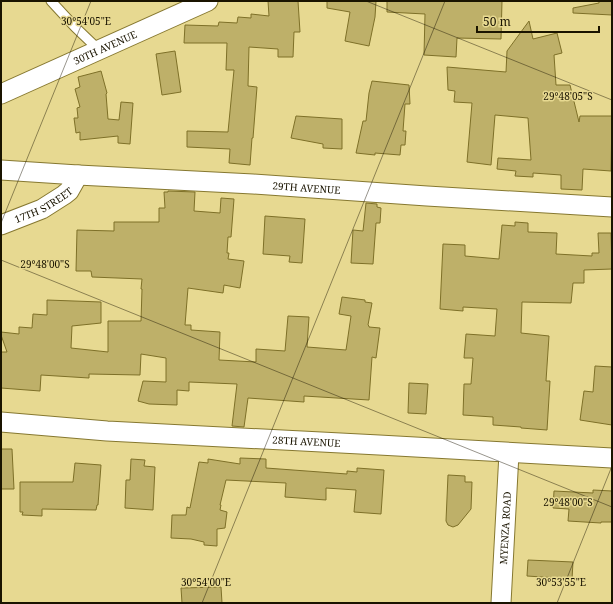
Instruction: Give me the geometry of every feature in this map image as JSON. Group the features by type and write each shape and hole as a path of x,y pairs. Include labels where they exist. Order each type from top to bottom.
{"street":[{"name":"30TH AVENUE","path":"1,94 208,1"},
{"name":"29TH AVENUE","path":"1,170 253,184 612,207"},
{"name":"17TH STREET","path":"1,226 42,209 64,195 69,191 78,175"},
{"name":"28TH AVENUE","path":"1,422 106,431 612,458"},
{"name":"MYENZA ROAD","path":"501,603 510,453"}],"lane":[{"path":"51,1 99,50"}],"building":[{"path":"268,1 298,1 300,32 294,32 293,57 278,57 278,49 249,47 248,86 257,87 250,165 229,163 230,149 187,147 187,131 228,132 234,70 226,70 227,43 184,43 185,25 218,26 219,22 237,23 238,17 251,18 251,14 269,16"},
{"path":"327,1 376,1 375,17 369,46 345,41 350,12 327,8"},
{"path":"387,1 502,1 501,39 457,38 456,57 424,55 425,14 387,12"},
{"path":"599,1 612,1 612,15 573,13 573,8 599,3"},
{"path":"529,21 533,39 557,33 562,53 554,55 556,85 570,85 579,122 580,116 612,116 611,171 583,169 582,190 561,189 561,175 533,173 533,177 515,176 516,171 497,169 498,158 531,160 528,118 495,115 491,165 467,162 472,103 454,102 455,91 448,90 447,67 506,72 507,51"},
{"path":"175,51 181,92 162,95 156,54"},
{"path":"101,71 107,93 108,119 119,120 121,102 133,103 130,144 118,143 118,136 80,140 80,132 76,133 74,118 78,118 77,108 80,107 75,89 80,87 78,77"},
{"path":"372,81 409,85 410,104 405,104 403,131 406,131 405,145 401,145 400,155 356,153 363,121 366,121"},
{"path":"296,116 342,119 342,149 323,148 323,144 291,138"},
{"path":"164,192 195,192 194,211 220,213 221,198 234,199 231,237 228,237 227,253 229,253 228,259 244,261 240,288 224,285 223,293 188,288 185,325 191,325 191,330 220,332 219,360 256,362 256,349 285,351 288,316 309,317 307,347 346,350 351,316 339,314 342,297 365,300 365,302 372,303 368,325 369,327 380,328 376,358 372,357 369,400 304,396 304,402 248,398 244,427 232,426 237,384 189,382 189,391 177,390 177,405 149,404 138,401 143,381 166,382 166,358 141,354 140,375 89,374 89,378 41,375 40,391 1,388 1,352 7,352 1,332 19,334 19,327 32,328 33,314 47,315 47,300 101,302 101,323 72,326 71,348 108,352 108,321 141,321 142,279 92,277 91,271 76,271 77,230 114,231 114,222 159,222 159,208 165,208"},
{"path":"366,203 377,204 377,207 381,208 380,223 376,223 373,264 351,263 353,230 363,231"},
{"path":"265,216 305,219 302,263 289,262 290,256 263,254"},
{"path":"515,222 528,223 528,232 557,233 556,254 592,256 592,253 599,253 598,233 611,233 612,269 584,270 584,283 573,283 571,303 522,302 521,333 549,336 546,381 550,381 547,430 493,425 493,417 463,415 464,384 471,384 473,358 464,358 466,334 495,336 497,309 463,307 463,311 440,309 443,244 465,245 465,256 499,259 502,225 515,226"},
{"path":"595,366 612,367 612,425 580,420 584,391 593,392"},
{"path":"409,383 428,384 426,414 408,413"},
{"path":"1,449 12,449 14,489 1,489"},
{"path":"240,458 266,459 266,468 347,474 347,471 357,472 357,468 384,470 381,514 354,512 356,490 326,488 326,500 285,497 286,483 226,480 220,505 220,510 227,512 225,528 217,529 217,546 204,545 204,542 191,539 171,538 172,515 186,515 187,507 190,508 199,462 208,463 208,459 240,464"},
{"path":"131,459 145,460 144,466 155,467 153,510 125,508 126,480 130,480"},
{"path":"75,463 101,465 98,505 96,510 42,509 42,516 22,515 23,512 20,512 20,482 73,482"},
{"path":"448,475 465,476 465,482 472,482 471,509 458,525 453,527 448,525 446,521"},
{"path":"593,490 612,491 612,522 601,523 568,521 569,509 553,508 554,491 593,493"},
{"path":"528,560 573,562 572,579 527,576"},
{"path":"221,587 222,603 182,603 181,588"}]}
